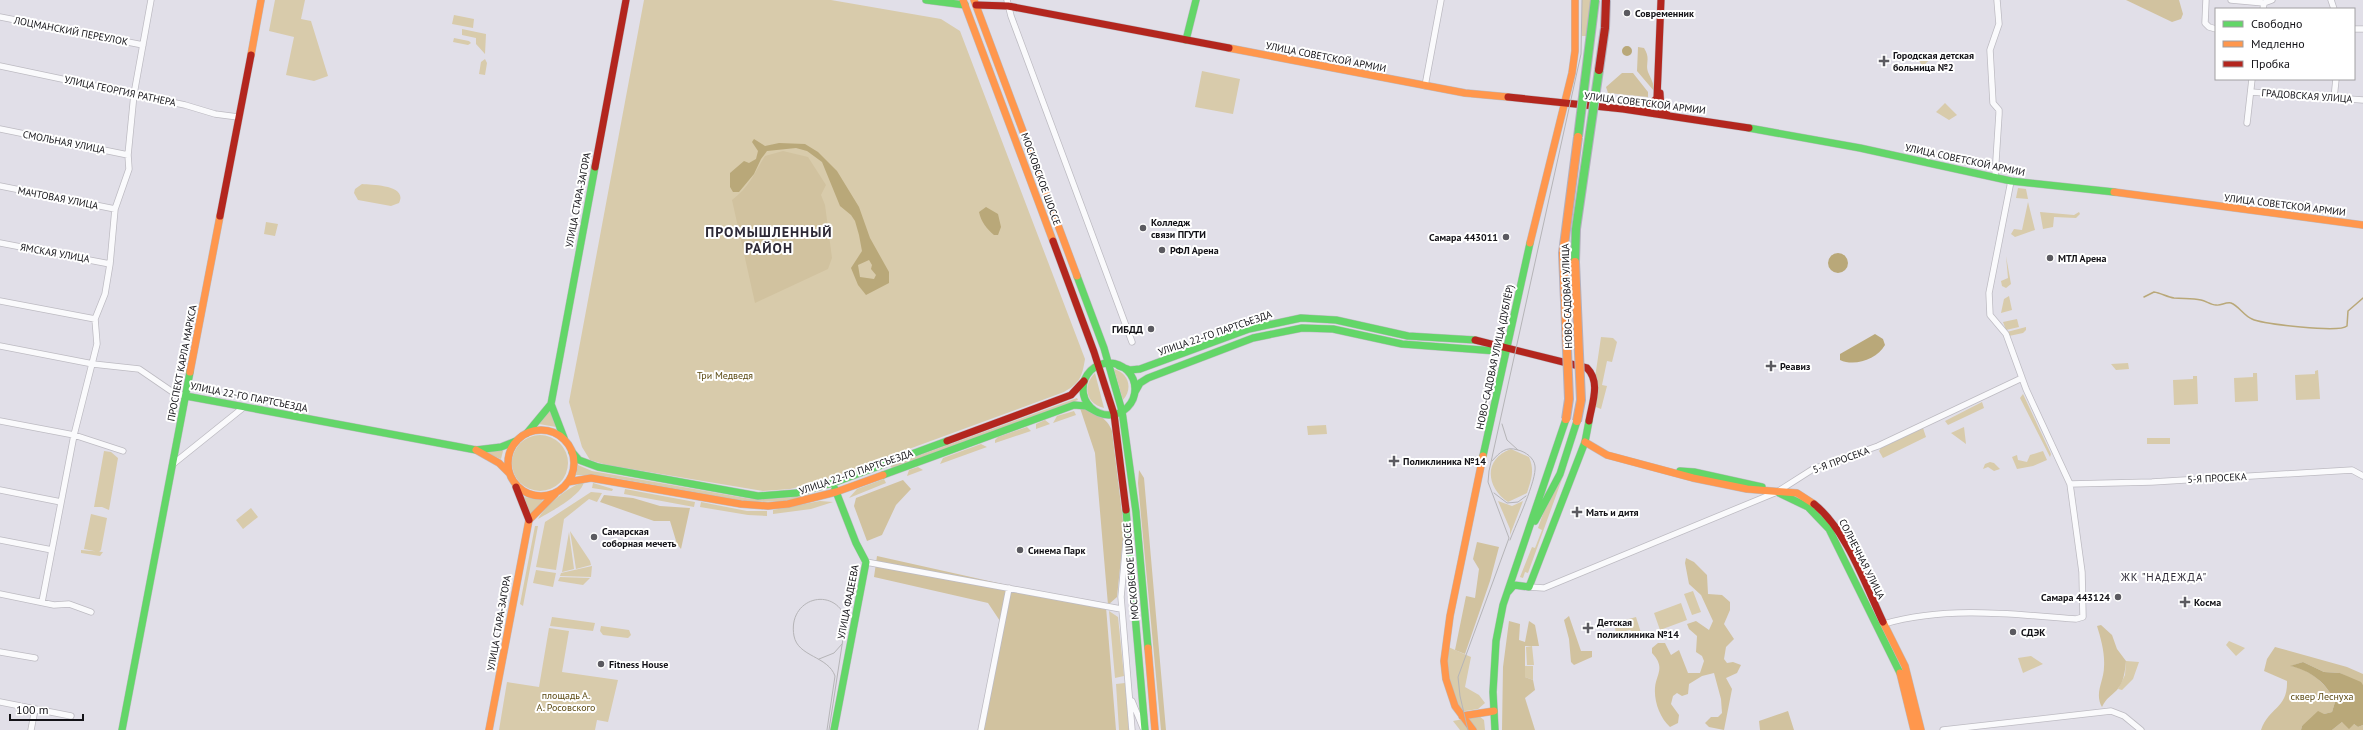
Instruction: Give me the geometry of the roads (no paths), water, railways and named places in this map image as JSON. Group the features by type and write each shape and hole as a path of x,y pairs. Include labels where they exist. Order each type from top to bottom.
{"main road":[{"name":"ПРОСПЕКТ КАРЛА МАРКСА","path":"122,730 261,0"},
{"name":"УЛИЦА СТАРА-ЗАГОРА","path":"551,404 626,0"},
{"name":"УЛИЦА СОВЕТСКОЙ АРМИИ","path":"926,0 970,3 1007,3 1186,40 1425,86 1465,93 1671,115 1860,148 1995,176 2011,181 2096,190 2363,225"},
{"path":"1186,40 1196,0"},
{"name":"НОВО-САДОВАЯ УЛИЦА (ДУБЛЁР)","path":"1473,730 1455,706 1446,679 1444,661 1446,646 1462,555 1507,348 1541,195 1565,104 1574,62 1575,0"},
{"name":"НОВО-САДОВАЯ УЛИЦА","path":"1495,730 1494,711 1496,641 1506,594 1528,534 1542,486 1564,428 1569,399 1563,253 1593,26 1595,0"},
{"name":"НОВО-САДОВАЯ УЛИЦА","path":"1528,534 1560,474 1575,431 1581,400 1575,283 1576,229 1605,28 1606,0"},
{"path":"1623,109 1645,107 1655,102 1658,95 1660,0"},
{"name":"МОСКОВСКОЕ ШОССЕ","path":"970,3 1103,364 1118,412 1133,489 1155,730"},
{"path":"1659,70 1661,108 1671,115"},
{"name":"УЛИЦА 22-ГО ПАРТСЪЕЗДА","path":"1119,366 1130,370 1140,369 1262,325 1301,318 1336,320 1408,336 1483,340 1507,348 1583,367 1593,374 1596,382 1585,442"},
{"name":"УЛИЦА 22-ГО ПАРТСЪЕЗДА","path":"1135,392 1140,383 1148,378 1253,338 1295,328 1333,329 1402,344 1469,347 1496,351 1507,348"},
{"path":"1103,364 1119,366 1128,373 1133,380 1135,392 1130,404 1118,412 1106,415 1095,411 1090,407 1083,395 1084,381 1089,372 1103,364"},
{"name":"УЛИЦА 22-ГО ПАРТСЪЕЗДА","path":"572,452 579,460 594,466 739,494 778,496 806,491 833,483 1070,395 1084,381"},
{"name":"УЛИЦА 22-ГО ПАРТСЪЕЗДА","path":"186,396 476,450 501,447 516,441"},
{"path":"551,404 564,438 572,452 574,464 568,482 529,520 509,473 508,461 511,449 516,441 527,432 551,404"},
{"name":"УЛИЦА 22-ГО ПАРТСЪЕЗДА","path":"568,482 576,479 591,478 741,504 768,506 800,502 836,492 1074,405 1086,406 1095,411"},
{"name":"МОСКОВСКОЕ ШОССЕ","path":"1118,412 1130,512 1150,730"},
{"name":"МОСКОВСКОЕ ШОССЕ","path":"1118,412 1144,730"},
{"path":"527,432 539,429 550,431 564,438"},
{"path":"1506,594 1514,585 1529,587 1585,442 1607,455 1668,470 1708,475 1749,483 1777,492"},
{"name":"УЛИЦА 22-ГО ПАРТСЪЕЗДА","path":"476,450 499,463 509,473"},
{"path":"887,463 890,472"},
{"path":"872,469 875,478"},
{"path":"514,483 523,490 534,495 555,494"},
{"name":"УЛИЦА ФАДЕЕВА","path":"833,483 856,544 866,562 834,730"},
{"name":"СОЛНЕЧНАЯ УЛИЦА","path":"1777,492 1789,492 1804,496 1830,519 1850,553 1905,666 1921,730"},
{"name":"СОЛНЕЧНАЯ УЛИЦА","path":"1777,492 1808,507 1829,530 1900,673 1914,730"},
{"name":"УЛИЦА СТАРА-ЗАГОРА","path":"489,730 529,520"},
{"path":"1462,716 1494,711"}],"street":[{"path":"42,602 74,435 97,344 95,319 105,294 110,264 115,210 129,169 128,155 134,94 151,0"},
{"path":"1425,86 1441,0"},
{"path":"1995,176 1999,110 1993,103 1990,50 1999,24 1997,0"},
{"path":"2206,0 2205,23 2209,27 2215,29"},
{"path":"2231,0 2263,6 2272,0"},
{"path":"1007,3 1058,145 1132,342"},
{"name":"ЛОЦМАНСКИЙ ПЕРЕУЛОК","path":"0,17 143,45"},
{"name":"УЛИЦА ГЕОРГИЯ РАТНЕРА","path":"0,66 134,94 214,114 238,117"},
{"path":"2247,123 2252,80"},
{"path":"2334,98 2336,80"},
{"name":"ГРАДОВСКАЯ УЛИЦА","path":"2251,92 2363,100"},
{"name":"СМОЛЬНАЯ УЛИЦА","path":"0,129 128,155"},
{"path":"1884,624 1922,616 1992,612 2076,619 2083,617 2082,572 2070,484 2022,378 2006,334 1992,319 1989,306 1996,256 2011,181"},
{"name":"МАЧТОВАЯ УЛИЦА","path":"0,186 115,210"},
{"name":"ЯМСКАЯ УЛИЦА","path":"0,243 110,264"},
{"path":"0,300 95,319"},
{"name":"УЛИЦА 22-ГО ПАРТСЪЕЗДА","path":"0,346 93,364 139,369 174,393 186,396"},
{"name":"5-Я ПРОСЕКА","path":"1529,587 1544,588 1777,492 1813,468 1878,446 2022,378"},
{"path":"173,464 244,407"},
{"path":"0,421 74,435 123,451"},
{"name":"5-Я ПРОСЕКА","path":"2070,484 2152,482 2352,470 2363,476"},
{"path":"0,490 61,502"},
{"path":"1130,512 1121,609 1132,730"},
{"path":"0,540 52,550"},
{"path":"866,562 1121,609"},
{"path":"982,730 1009,588"},
{"path":"0,594 42,602 68,604 91,612"},
{"path":"0,652 35,658"},
{"path":"1130,695 1144,730"},
{"path":"0,702 71,716"},
{"path":"31,730 36,709"},
{"path":"1943,730 2111,710 2124,716 2141,730"}],"waterway":[{"path":"2144,297 2154,292 2174,298 2201,300 2214,305 2231,303 2237,306 2249,318 2259,321 2301,327 2330,329 2347,326 2348,311 2363,298"}],"tram line":[{"path":"1468,730 1460,696 1458,677 1509,538 1488,482 1489,471 1581,54 1582,0"},
{"path":"1502,424 1507,440 1518,450"},
{"path":"1492,461 1507,449 1514,449 1527,454 1533,460 1535,466 1535,473 1530,491 1510,540"},
{"path":"1494,493 1507,503 1518,502 1526,496"},
{"path":"827,730 835,676 826,664 801,648 794,636 794,623 797,613 804,605 813,600 822,599 832,602 840,608 846,619 829,730"},
{"path":"819,659 834,653 842,644"}],"place":[{"name":"Современник","path":"1627,13"},
{"name":"Городская детская больница №2","path":"1884,61"},
{"name":"Колледж связи ПГУТИ","path":"1143,228"},
{"name":"Самара 443011","path":"1506,237"},
{"name":"РФЛ Арена","path":"1162,250"},
{"name":"МТЛ Арена","path":"2050,258"},
{"name":"ГИБДД","path":"1151,329"},
{"name":"Реавиз","path":"1771,366"},
{"name":"Поликлиника №14","path":"1394,461"},
{"name":"Мать и дитя","path":"1577,512"},
{"name":"Самарская соборная мечеть","path":"594,537"},
{"name":"Синема Парк","path":"1020,550"},
{"name":"Самара 443124","path":"2118,597"},
{"name":"Косма","path":"2185,602"},
{"name":"Детская поликлиника №14","path":"1588,628"},
{"name":"СДЭК","path":"2013,632"},
{"name":"Fitness House","path":"601,664"}],"district":[{"name":"ПРОМЫШЛЕННЫЙ РАЙОН","path":"769,240"},
{"name":"ЖК \"НАДЕЖДА\"","path":"2164,577"}],"park label":[{"name":"Три Медведя","path":"725,375"},
{"name":"сквер Леснуха","path":"2322,696"},
{"name":"площадь А. А. Росовского","path":"566,700"}]}
